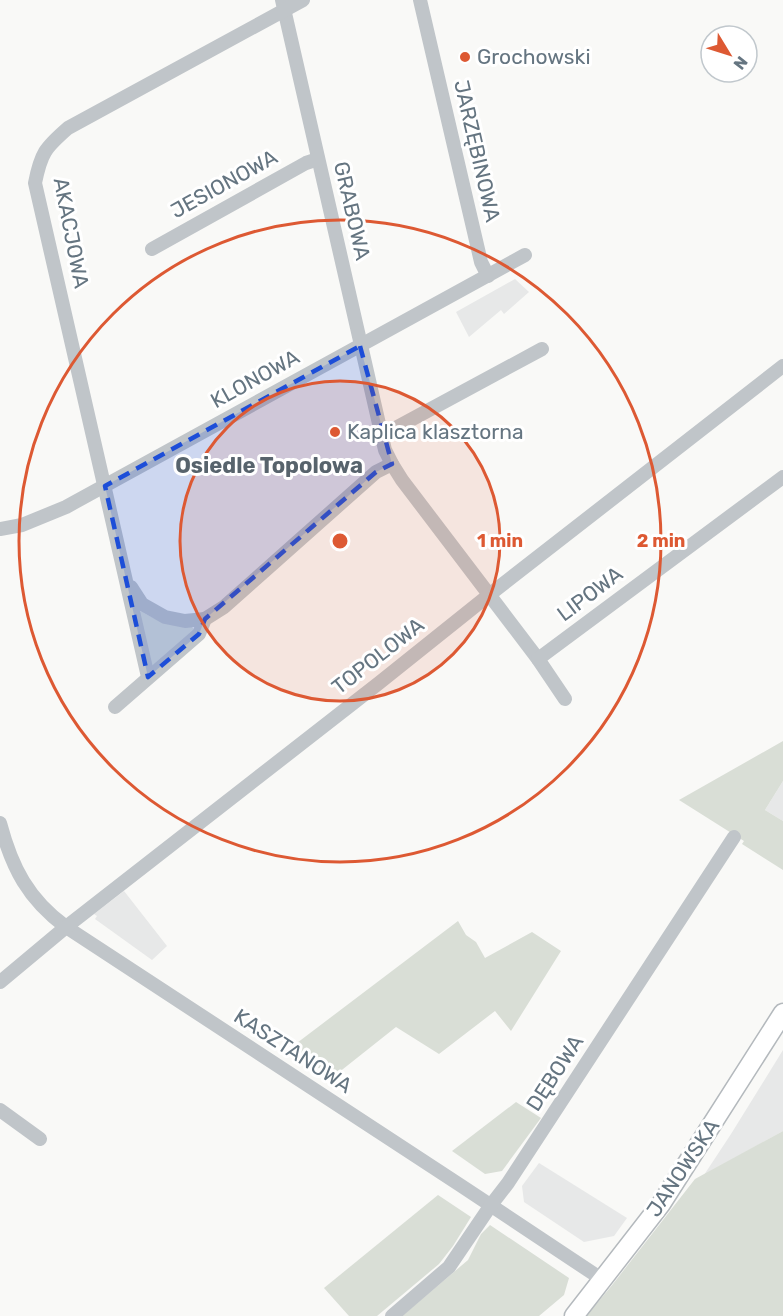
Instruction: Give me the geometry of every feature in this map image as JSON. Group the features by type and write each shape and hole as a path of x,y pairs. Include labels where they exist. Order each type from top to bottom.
{"main road":[{"name":"JANOWSKA","path":"574,1316 679,1178 783,1013"}],"street":[{"name":"AKACJOWA","path":"148,678 35,183 40,160 51,143 68,129 283,5 303,0"},
{"name":"JARZĘBINOWA","path":"420,0 481,262 488,276"},
{"name":"GRABOWA","path":"283,5 385,450 392,464 566,699"},
{"name":"JESIONOWA","path":"152,249 306,163 318,159"},
{"name":"KLONOWA","path":"0,530 22,525 66,507 525,255"},
{"path":"380,432 392,430 542,349"},
{"name":"TOPOLOWA","path":"0,982 66,927 783,366"},
{"path":"115,707 199,634 205,619 224,607 376,472 392,464"},
{"name":"LIPOWA","path":"538,659 783,477"},
{"name":"AKACJOWA","path":"126,581 142,604 165,617 185,621 205,619"},
{"name":"KASZTANOWA","path":"0,823 13,864 22,880 46,911 66,927 603,1280"},
{"name":"DĘBOWA","path":"392,1316 449,1267 508,1183 734,837"},
{"path":"0,1110 40,1139"}],"highlighted area":[{"path":"360,346 392,464 376,472 205,619 199,634 148,677 105,486"}],"shaded area":[{"path":"515,279 529,292 504,314 501,310 469,337 456,312"},
{"path":"139,612 159,621 191,626 194,629 152,668"},
{"path":"783,741 783,781 765,810 783,821 783,870 742,844 744,841 679,800"},
{"path":"783,781 783,821 765,810"},
{"path":"124,891 167,946 152,960 95,919 97,916 94,914"},
{"path":"458,921 466,935 476,942 485,958 532,932 561,951 511,1031 495,1011 439,1054 396,1027 333,1077 289,1049"},
{"path":"783,1050 783,1131 704,1175 731,1134"},
{"path":"516,1102 541,1118 502,1171 485,1174 452,1151"},
{"path":"783,1131 783,1316 586,1316 695,1179"},
{"path":"539,1163 627,1218 614,1236 584,1242 524,1202 522,1186"},
{"path":"438,1195 471,1217 453,1246 439,1264 377,1316 349,1316 324,1288"},
{"path":"490,1225 569,1278 564,1295 539,1316 402,1316 468,1260 481,1234"}],"place":[{"name":"Grochowski","path":"465,57"},
{"name":"Kaplica klasztorna","path":"335,432"}],"district":[{"name":"Osiedle Topolowa","path":"269,465"}]}
